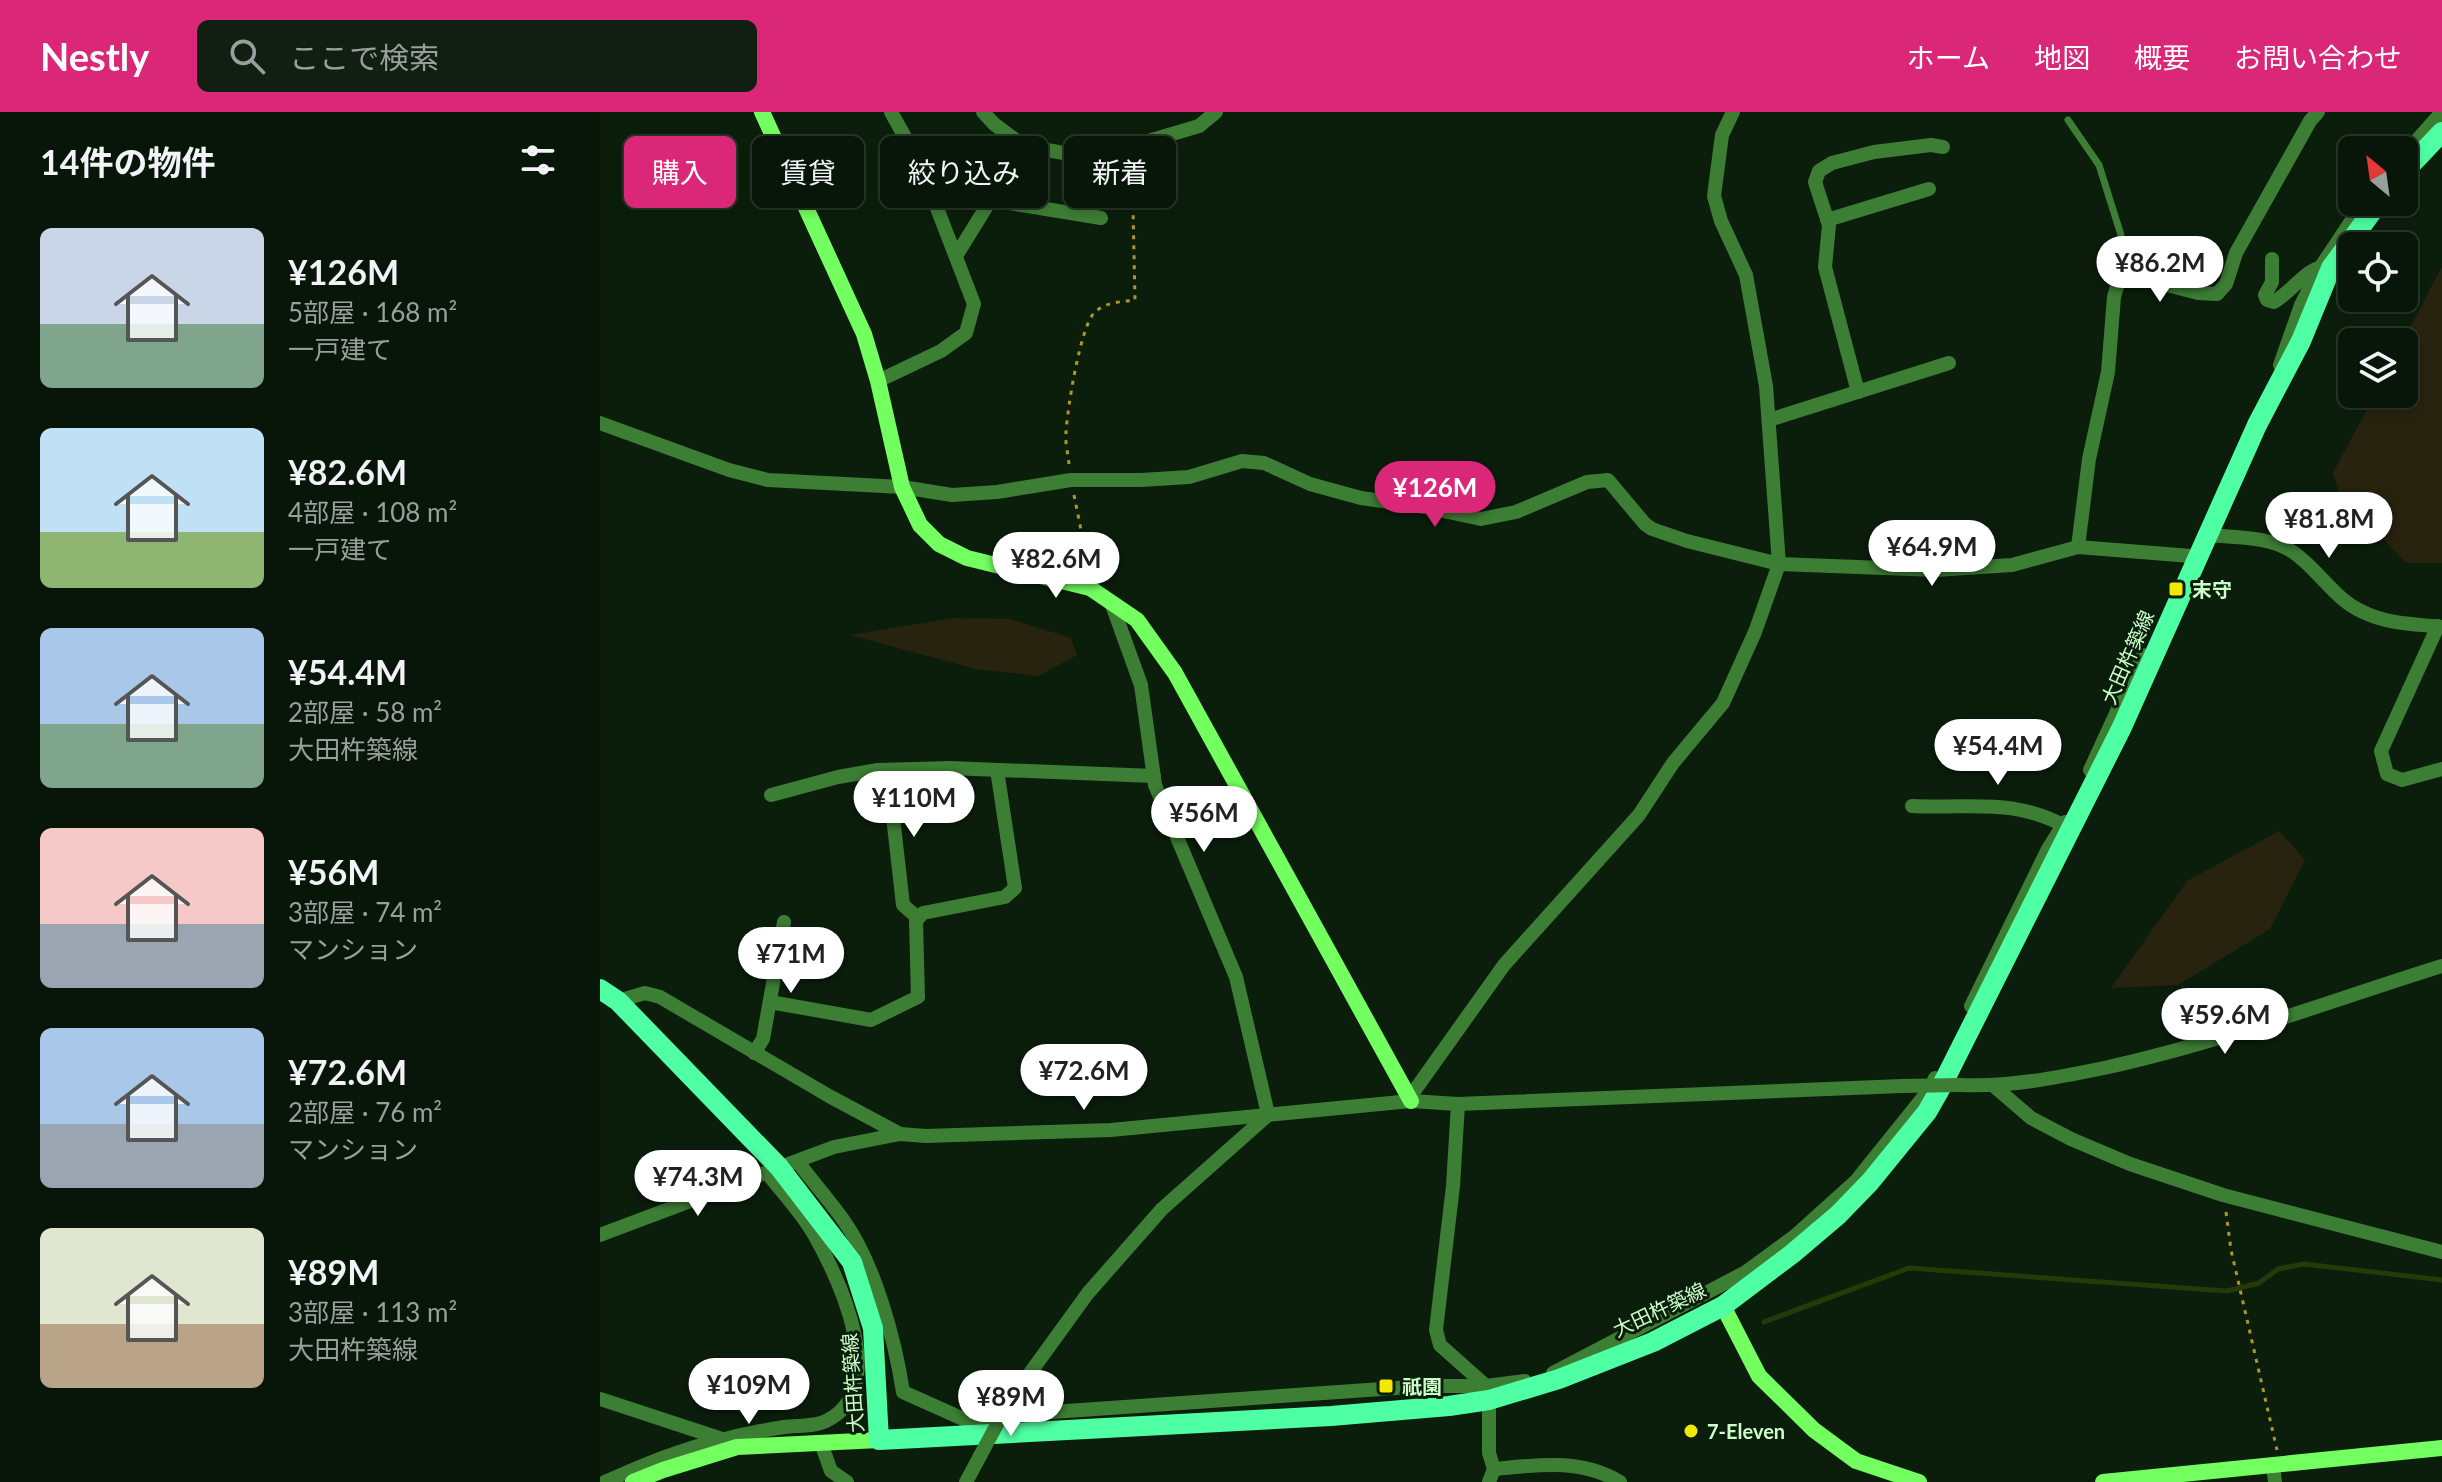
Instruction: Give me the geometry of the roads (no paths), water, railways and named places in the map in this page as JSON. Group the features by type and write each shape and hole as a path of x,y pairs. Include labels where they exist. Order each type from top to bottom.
{"main road":[{"path":"2418,157 2442,132"},
{"name":"大田杵築線","path":"600,989 618,1001 781,1168 852,1262 873,1328 879,1440 1405,1411 1559,1379 1626,1352 1723,1306 1751,1287 1838,1215 1870,1182 1927,1112 2022,928 2066,827 2122,727 2195,555 2209,535 2257,425 2301,341 2326,268 2368,216"}],"street":[{"path":"762,112 864,334 902,487 920,525 939,544 967,558 1090,588 1137,620 1175,673 1411,1099"},
{"path":"878,381 941,351 966,333 974,304 920,164 891,112"},
{"path":"983,112 1010,136"},
{"path":"1048,150 1098,159 1125,156 1145,142 1199,126 1216,112"},
{"path":"1411,1099 1504,965 1639,815 1673,763 1723,703 1755,632 1779,564 1766,386 1746,275 1721,221 1714,196 1722,135 1733,112"},
{"path":"2078,547 2089,459 2108,372 2114,297 2121,273 2198,293 2217,294 2226,284 2236,253 2318,112"},
{"path":"2418,139 2442,112"},
{"path":"1858,392 1825,267 1827,220 1815,182 1819,171 1832,163 1874,152 1931,145 1943,147"},
{"path":"1827,220 1929,189"},
{"path":"956,256 986,208"},
{"path":"1040,208 1101,218"},
{"path":"600,423 729,470 768,480 902,487 952,495 997,492 1071,480 1189,477 1242,461 1264,463 1310,484 1361,498 1481,519 1516,512 1587,482 1608,480 1652,529 1779,564 1951,569 2012,565 2078,547 2195,555 2281,362 2301,305 2356,216"},
{"path":"2272,259 2272,282 2265,295 2267,300 2274,302 2291,292 2309,272 2326,268"},
{"path":"1769,420 1949,363"},
{"path":"2209,535 2273,542 2294,553 2344,601 2365,613 2386,620 2440,627 2381,751 2387,774 2402,780 2442,769"},
{"path":"1111,602 1141,685 1154,776 1173,832 1236,977 1268,1114"},
{"path":"771,795 838,777 892,770 997,770 1154,776"},
{"path":"892,770 893,817 903,905 918,918"},
{"path":"770,1002 871,1020 885,1016 918,997 918,918 923,913 1005,897 1015,888 997,770"},
{"path":"781,1168 846,1223 865,1259 897,1354 903,1392 970,1422 996,1416 1425,1386 1487,1393 1556,1372 1746,1272 1795,1236 1856,1181 1930,1089 2048,849 2066,827 2048,816 2019,807 1912,806"},
{"path":"754,1053 763,1039 784,922"},
{"path":"600,1235 834,1147 900,1134 926,1136 1111,1130 1411,1099 1458,1104 1902,1086 1995,1087 2033,1083 2147,1058 2228,1035 2442,966"},
{"path":"618,1001 645,993 660,997 900,1134"},
{"path":"1995,1087 2031,1118 2130,1164 2223,1195 2442,1252"},
{"path":"1458,1104 1453,1186 1436,1330 1440,1345 1487,1393 1491,1475 1577,1465 1604,1472 1620,1482"},
{"path":"966,1482 1009,1402 1088,1293 1162,1209 1268,1114"},
{"path":"605,1482 651,1461 783,1427 823,1423 842,1412 856,1388 860,1354 837,1280 781,1168"},
{"path":"1723,1306 1759,1376 1814,1430 1856,1461 1919,1482"},
{"path":"600,1399 730,1443 879,1440"},
{"path":"633,1482 730,1443"},
{"path":"821,1443 831,1471 847,1482"},
{"path":"2103,1482 2274,1474 2442,1448"}],"lane":[{"path":"2068,120 2099,165 2121,235 2121,273"}],"waterway":[{"path":"1764,1322 1909,1268 2227,1291 2259,1283 2278,1269 2304,1264 2442,1280"}],"place":[{"name":"末守","path":"2176,589"},
{"name":"祇園","path":"1386,1386"},
{"name":"7-Eleven","path":"1691,1431"}]}
